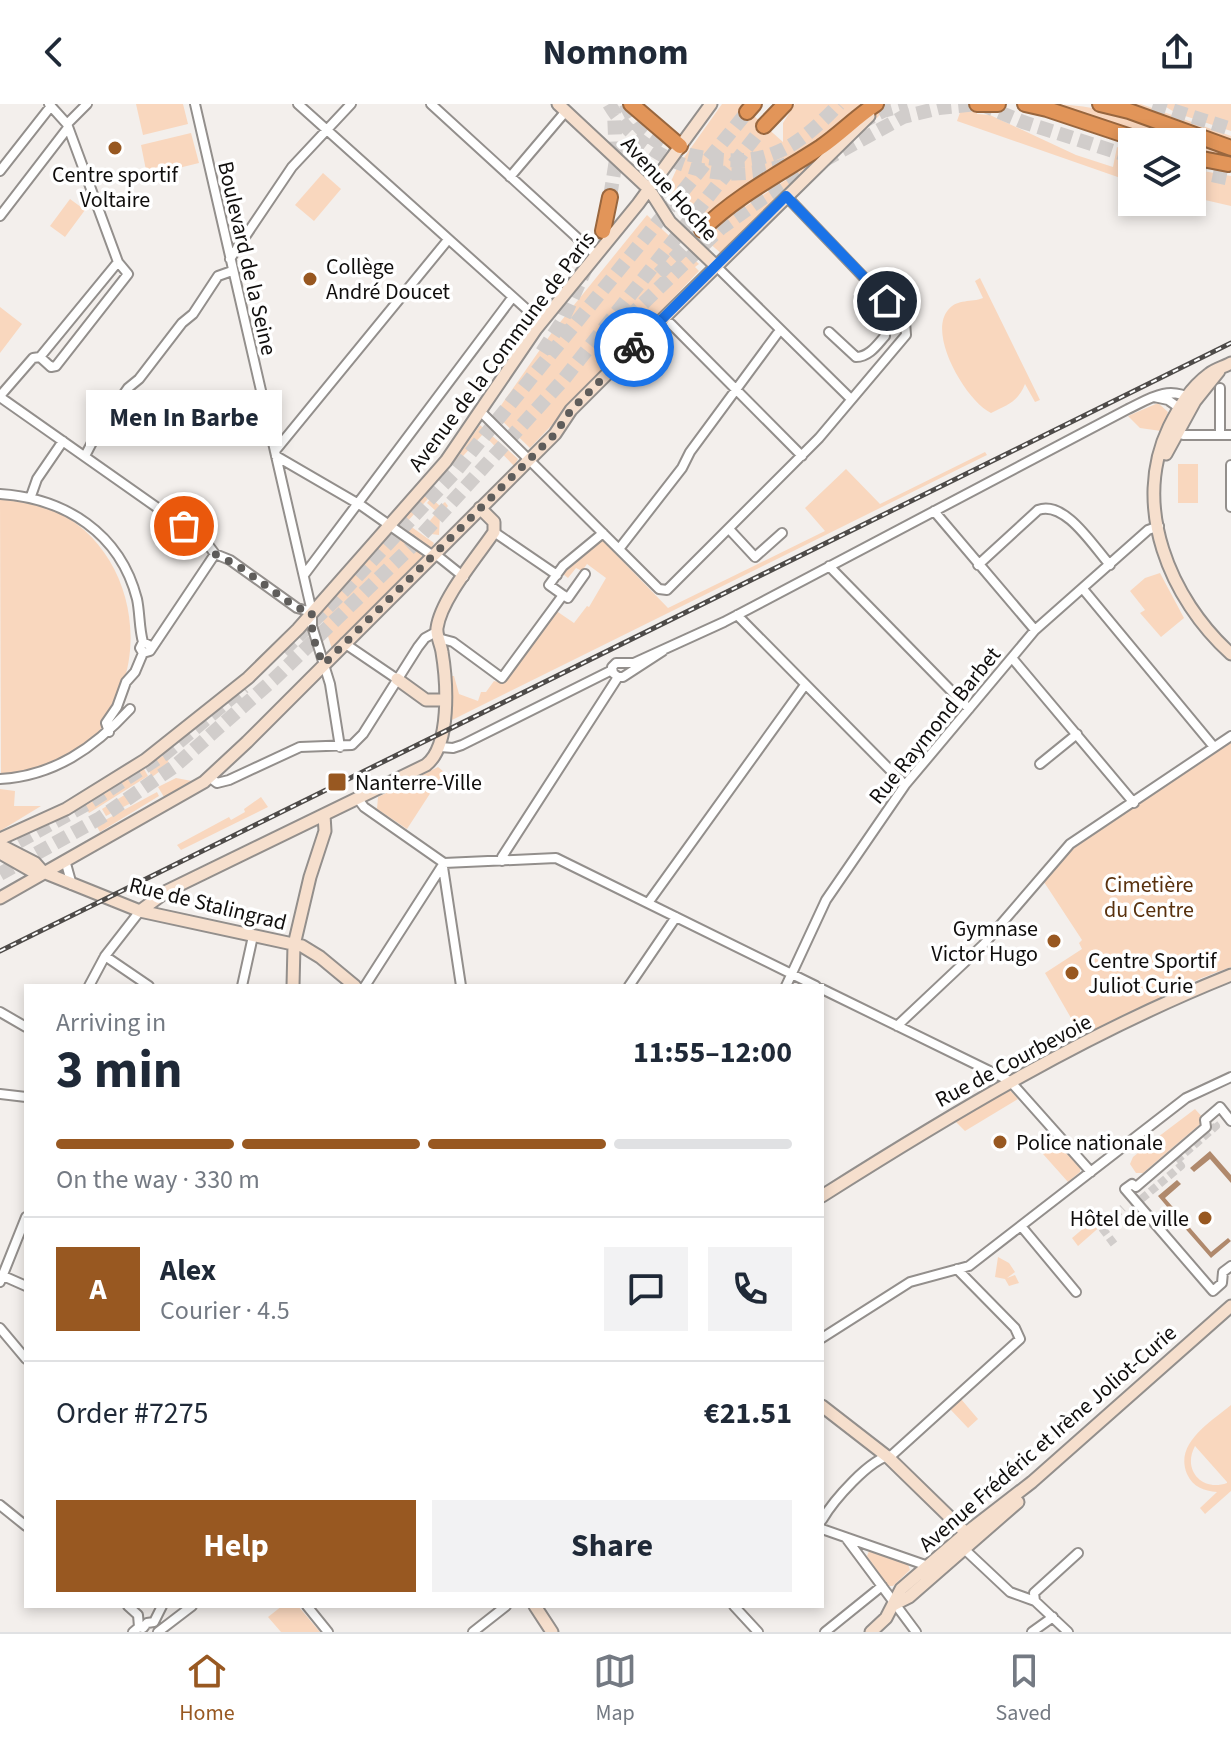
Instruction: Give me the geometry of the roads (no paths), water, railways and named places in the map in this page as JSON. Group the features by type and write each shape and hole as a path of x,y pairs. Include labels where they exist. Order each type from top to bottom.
{"highway":[{"path":"631,104 680,146"},
{"path":"764,126 785,104"},
{"path":"702,230 736,202 823,145 848,123 878,104"},
{"path":"977,104 998,104"},
{"path":"1025,104 1118,132"},
{"path":"1100,104 1129,111 1231,148"},
{"path":"1206,160 1228,164"},
{"path":"603,231 610,197"}],"street":[{"path":"0,216 87,104"},
{"name":"Boulevard de la Seine","path":"195,104 304,575 312,626 330,684 340,747"},
{"path":"298,104 447,241 542,323"},
{"path":"230,259 292,167 351,104"},
{"path":"431,104 596,255"},
{"name":"Avenue de la Commune de Paris","path":"0,839 72,805 160,750 248,678 312,612 439,469 542,323 649,189 711,104"},
{"path":"0,898 209,777 555,434 571,410 878,104"},
{"path":"0,171 50,105 67,126 118,262 127,271 128,276 54,367 40,357"},
{"path":"510,177 562,107"},
{"name":"Avenue Hoche","path":"562,107 649,189 670,222 716,266"},
{"path":"481,412 659,589 663,591 672,586 802,456 906,335 907,327 903,319 786,196"},
{"path":"447,241 275,454 358,504 464,577"},
{"path":"118,262 40,357 33,358 0,397 206,542 215,554 237,565 297,608 312,612"},
{"path":"716,266 775,330 851,399"},
{"path":"85,456 128,388 193,314 218,276 232,271"},
{"path":"304,575 512,298"},
{"path":"829,332 856,357 863,357 887,331 886,321 859,298"},
{"path":"876,313 887,301"},
{"path":"671,324 802,456"},
{"path":"619,549 738,390 775,330"},
{"path":"1226,366 1212,371 1183,410 1154,477 1153,496 1167,562 1185,600 1198,620 1228,646"},
{"path":"1220,388 1220,435"},
{"path":"440,747 462,745 737,615 1153,397 1171,392 1191,398"},
{"path":"1153,397 1168,400 1183,410"},
{"path":"1172,430 1231,435"},
{"path":"31,496 37,479 63,441"},
{"path":"1231,465 1231,507"},
{"path":"0,494 31,496 75,515 112,549 124,565 137,602 148,653 143,653 135,672 126,682 117,707 106,723 109,732"},
{"path":"978,565 1038,510 1047,507 1060,510 1110,565"},
{"path":"90,984 105,956 140,911 167,891 426,765 437,755 444,700 444,668 437,635 447,604 494,532 494,522 480,508"},
{"path":"934,511 1035,630"},
{"name":"Rue Raymond Barbet","path":"787,984 826,900 905,785 1035,630 1158,522"},
{"path":"729,529 755,557 782,533"},
{"path":"494,532 557,575"},
{"path":"585,574 568,598 549,585 563,566 603,533"},
{"path":"147,644 215,554"},
{"path":"829,566 969,709"},
{"path":"1083,589 1214,747"},
{"path":"209,777 221,783 300,747 352,745 363,734 421,642 437,635 453,642 502,678 563,595"},
{"path":"737,615 905,785"},
{"path":"344,643 426,700 444,700"},
{"path":"1012,658 1134,803"},
{"path":"502,861 620,671"},
{"path":"648,903 805,685"},
{"path":"0,779 46,771 92,746 130,709"},
{"path":"1040,764 1077,734"},
{"path":"897,1026 983,945 1070,844 1231,736"},
{"path":"358,799 364,807 444,865 556,858 615,882 648,903 812,984"},
{"path":"293,984 294,945 310,877 325,831 324,815"},
{"name":"Rue de Stalingrad","path":"0,845 35,863 43,872"},
{"name":"Rue de Stalingrad","path":"0,853 30,870 43,872 140,911 307,948 353,984"},
{"path":"65,860 72,886"},
{"path":"366,984 444,865"},
{"path":"444,865 461,984"},
{"path":"630,984 676,917"},
{"path":"242,984 253,936"},
{"path":"105,956 146,984"},
{"name":"Rue de Courbevoie","path":"824,1195 1010,1081 1131,1020 1231,975"},
{"path":"824,990 1010,1081 1091,1172"},
{"path":"0,1012 24,1026"},
{"path":"824,1337 910,1282 969,1266 1189,1095 1231,1077"},
{"path":"0,1094 24,1097"},
{"path":"1231,1121 1220,1107 1205,1120 1206,1127 1136,1187 1132,1184 1125,1189 1213,1291 1222,1283 1223,1272 1231,1266"},
{"path":"24,1222 1,1278 24,1285"},
{"path":"1021,1226 1076,1292"},
{"path":"824,1517 878,1458 892,1455 1020,1339 1015,1328 957,1269"},
{"name":"Avenue Frédéric et Irène Joliot-Curie","path":"871,1632 886,1618 901,1589 1032,1482 1231,1306"},
{"name":"Avenue Frédéric et Irène Joliot-Curie","path":"895,1604 909,1597 967,1548 1167,1369 1231,1316"},
{"path":"0,1328 24,1357"},
{"path":"824,1408 885,1456 966,1533 967,1548"},
{"path":"0,1505 24,1524"},
{"path":"824,1530 928,1566"},
{"path":"846,1538 916,1632"},
{"path":"955,1543 967,1548 1010,1592 1035,1601 1068,1632"},
{"path":"1035,1601 1034,1593 1078,1553"},
{"path":"825,1632 882,1586"},
{"path":"130,1608 138,1615 140,1630"},
{"path":"140,1630 147,1623 154,1622 161,1608"},
{"path":"158,1629 189,1608"},
{"path":"309,1608 328,1632"},
{"path":"473,1632 503,1608"},
{"path":"536,1608 552,1632"},
{"path":"736,1608 758,1632"},
{"path":"1032,1632 1053,1617"}],"tunnel":[{"path":"609,104 644,143 665,157 689,166 713,172 739,173 790,163"},
{"path":"626,104 636,123 660,143 691,155 736,160 755,159 789,146 806,135 839,104"},
{"path":"860,123 883,111 907,104"},
{"path":"598,347 721,228 763,198 903,117 939,108 977,104"},
{"path":"980,104 1023,122 1118,153"},
{"path":"1153,104 1231,129"},
{"path":"610,197 616,160 614,112"},
{"path":"283,651 455,472 747,112"},
{"path":"0,874 100,818 175,766 273,680 410,548 564,379 764,126"},
{"path":"1206,174 1231,179"},
{"path":"659,274 702,230"},
{"path":"542,352 561,323 603,231"},
{"path":"0,852 87,804 166,753 244,687"},
{"path":"1176,1161 1216,1126 1207,1115"},
{"path":"1132,1195 1139,1201 1181,1166 1172,1156"},
{"path":"1114,1244 1102,1228 1123,1208"}],"railway":[{"path":"0,951 1231,343"}],"place":[{"name":"Centre sportif Voltaire","path":"115,148"},
{"name":"Collège André Doucet","path":"310,279"},
{"name":"Men In Barbe","path":"184,526"},
{"name":"Nanterre-Ville","path":"337,782"},
{"name":"Gymnase Victor Hugo","path":"1054,941"},
{"name":"Centre Sportif Juliot Curie","path":"1072,973"},
{"name":"Police nationale","path":"1000,1142"},
{"name":"Hôtel de ville","path":"1205,1218"}],"park label":[{"name":"Cimetière du Centre","path":"1149,896"}]}
